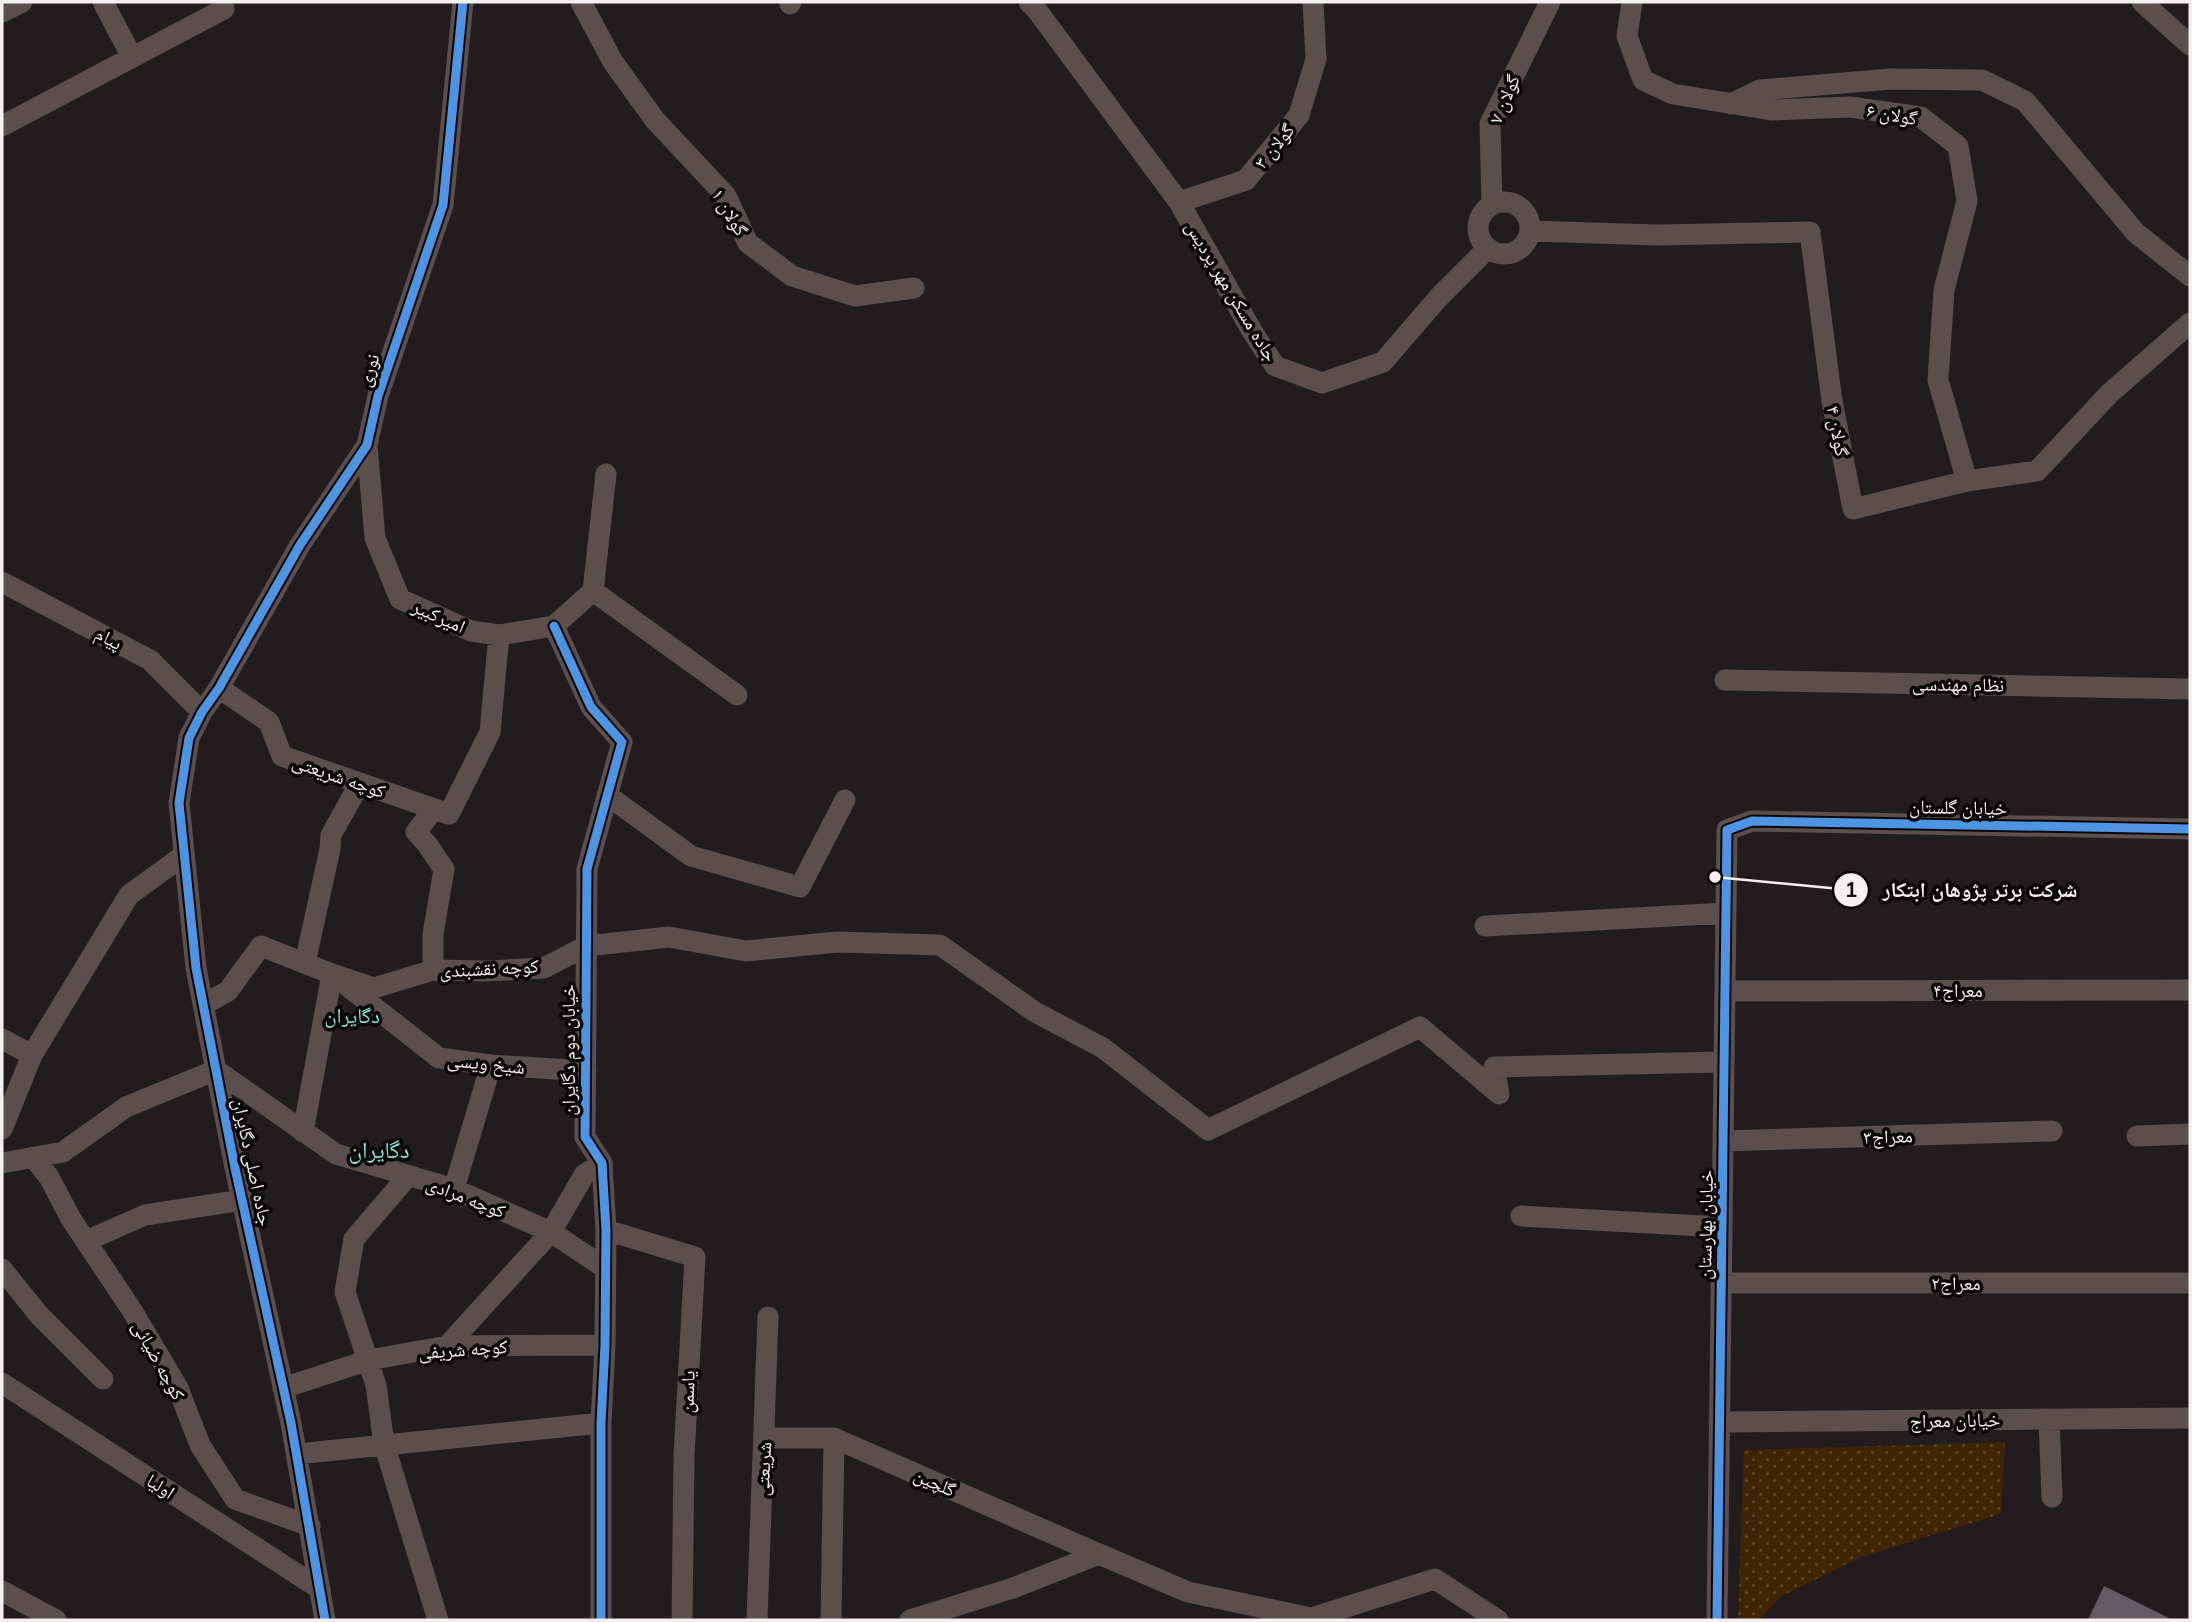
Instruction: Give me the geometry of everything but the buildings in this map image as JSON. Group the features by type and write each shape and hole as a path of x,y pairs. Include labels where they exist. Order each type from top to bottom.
{"street":[{"path":"2,12 22,2"},
{"path":"103,2 132,57"},
{"name":"نوری","path":"202,712 219,688 300,545 367,445 378,396 443,205 463,2"},
{"name":"گولان ۱","path":"581,2 613,62 655,120 726,197 748,243 792,276 855,296 914,288"},
{"name":"گولان ۳","path":"1179,202 1246,180 1299,115 1317,59 1313,2"},
{"name":"گولان ۷","path":"1492,204 1490,124 1550,2"},
{"name":"گولان ۶","path":"1632,2 1626,36 1643,80 1673,94 1771,110 1850,107 1921,117 1958,146 1967,201 1944,290 1938,380 1967,481"},
{"path":"2142,2 2190,45"},
{"name":"جاده مسکن مهر پردیس","path":"1036,5 1179,202 1252,331 1275,366 1322,383 1383,362 1439,297 1488,248"},
{"path":"2,126 224,9"},
{"path":"1731,104 1760,90 1890,79 1982,80 2025,100 2136,233 2190,276"},
{"path":"1506,201 1519,206 1528,217 1530,231 1525,244 1514,252 1500,254 1488,248 1480,238 1478,225 1482,213 1492,204 1506,201"},
{"name":"گولان ۴","path":"1530,231 1657,234 1810,232 1832,401 1853,509 1967,481 2037,471 2109,394 2190,323"},
{"name":"امیرکبیر","path":"367,445 375,538 400,599 471,631 499,635 554,626"},
{"path":"554,626 593,591 606,474"},
{"name":"پیام","path":"2,582 150,660 202,712"},
{"path":"593,591 737,695"},
{"name":"خیابان دوم دگایران","path":"554,626 591,707 622,742 587,869 585,1137 602,1163 606,1230 605,1345 600,1423 601,1620"},
{"path":"433,970 433,934 444,869 416,832 442,811 490,732 499,635"},
{"name":"نظام مهندسی","path":"1725,680 2190,689"},
{"name":"کوچه شریعتی","path":"219,688 269,722 282,757 442,811"},
{"name":"جاده اصلی دگایران","path":"202,712 189,738 179,803 196,968 242,1200 284,1388 326,1620"},
{"path":"305,962 331,835 360,783"},
{"path":"607,795 691,856 800,887 845,800"},
{"name":"خیابان گلستان","path":"1727,830 1752,821 2190,828"},
{"name":"خیابان بهارستان","path":"1717,1620 1727,830"},
{"path":"2,1129 32,1055 129,895 184,855"},
{"path":"1485,926 1726,913"},
{"name":"کوچه نقشبندی","path":"203,1005 228,991 261,946 374,988 433,970 544,968 586,946 669,937 746,951 837,942 940,946 1035,1012 1103,1048 1208,1130 1420,1027 1499,1094 1494,1067 1724,1062"},
{"path":"303,1132 332,974"},
{"name":"شیخ ویسی","path":"332,974 439,1058 491,1065 586,1071"},
{"name":"معراج۴","path":"1725,991 2190,990"},
{"path":"2,1039 32,1055"},
{"path":"454,1189 491,1065"},
{"path":"2,1163 63,1152 127,1107 216,1070"},
{"name":"کوچه مرادی","path":"216,1070 336,1154 454,1189 551,1232 605,1268"},
{"name":"معراج۳","path":"1723,1141 2052,1131"},
{"path":"2137,1136 2190,1134"},
{"name":"کوچه ضیائی","path":"33,1157 49,1177 71,1219 178,1388 200,1445 235,1499 310,1526"},
{"path":"447,1346 551,1232 584,1175 602,1163"},
{"path":"408,1176 354,1239 345,1292 369,1360 376,1385 384,1444 438,1620"},
{"path":"86,1241 145,1214 242,1200"},
{"path":"1521,1216 1722,1227"},
{"name":"یاسمن","path":"606,1230 695,1256 684,1456 682,1620"},
{"path":"2,1269 38,1315 103,1379"},
{"name":"معراج۲","path":"1721,1283 2190,1283"},
{"name":"شریعتی","path":"757,1620 768,1317"},
{"name":"کوچه شریفی","path":"284,1388 369,1360 447,1346 605,1345"},
{"name":"اولیا","path":"2,1383 320,1589"},
{"name":"خیابان معراج","path":"1719,1422 2190,1418"},
{"path":"2049,1419 2052,1497"},
{"path":"297,1454 600,1423"},
{"name":"گلچین","path":"765,1438 835,1438 1188,1592 1308,1619"},
{"path":"831,1620 835,1438"},
{"path":"911,1620 1013,1588 1099,1554"},
{"path":"1308,1619 1435,1579 1498,1620"},
{"path":"2,1591 56,1620"}],"shaded area":[{"path":"2005,1442 2001,1514 1861,1557 1780,1597 1759,1620 1738,1620 1744,1450"}],"cycle path":[{"path":"325,1620 291,1423 235,1168 196,968 179,803 189,738 202,712 219,688 300,545 367,445 378,396 443,205 463,2"},
{"path":"554,626 591,707 622,742 587,869 585,1137 602,1163 606,1230 601,1423 601,1620"},
{"path":"1717,1620 1727,830 1752,821 2190,829"}],"place":[{"name":"شرکت برتر پژوهان ابتکار","path":"1715,877"}],"district":[{"name":"دگایران","path":"352,1015"},
{"name":"دگایران","path":"379,1149"}]}
